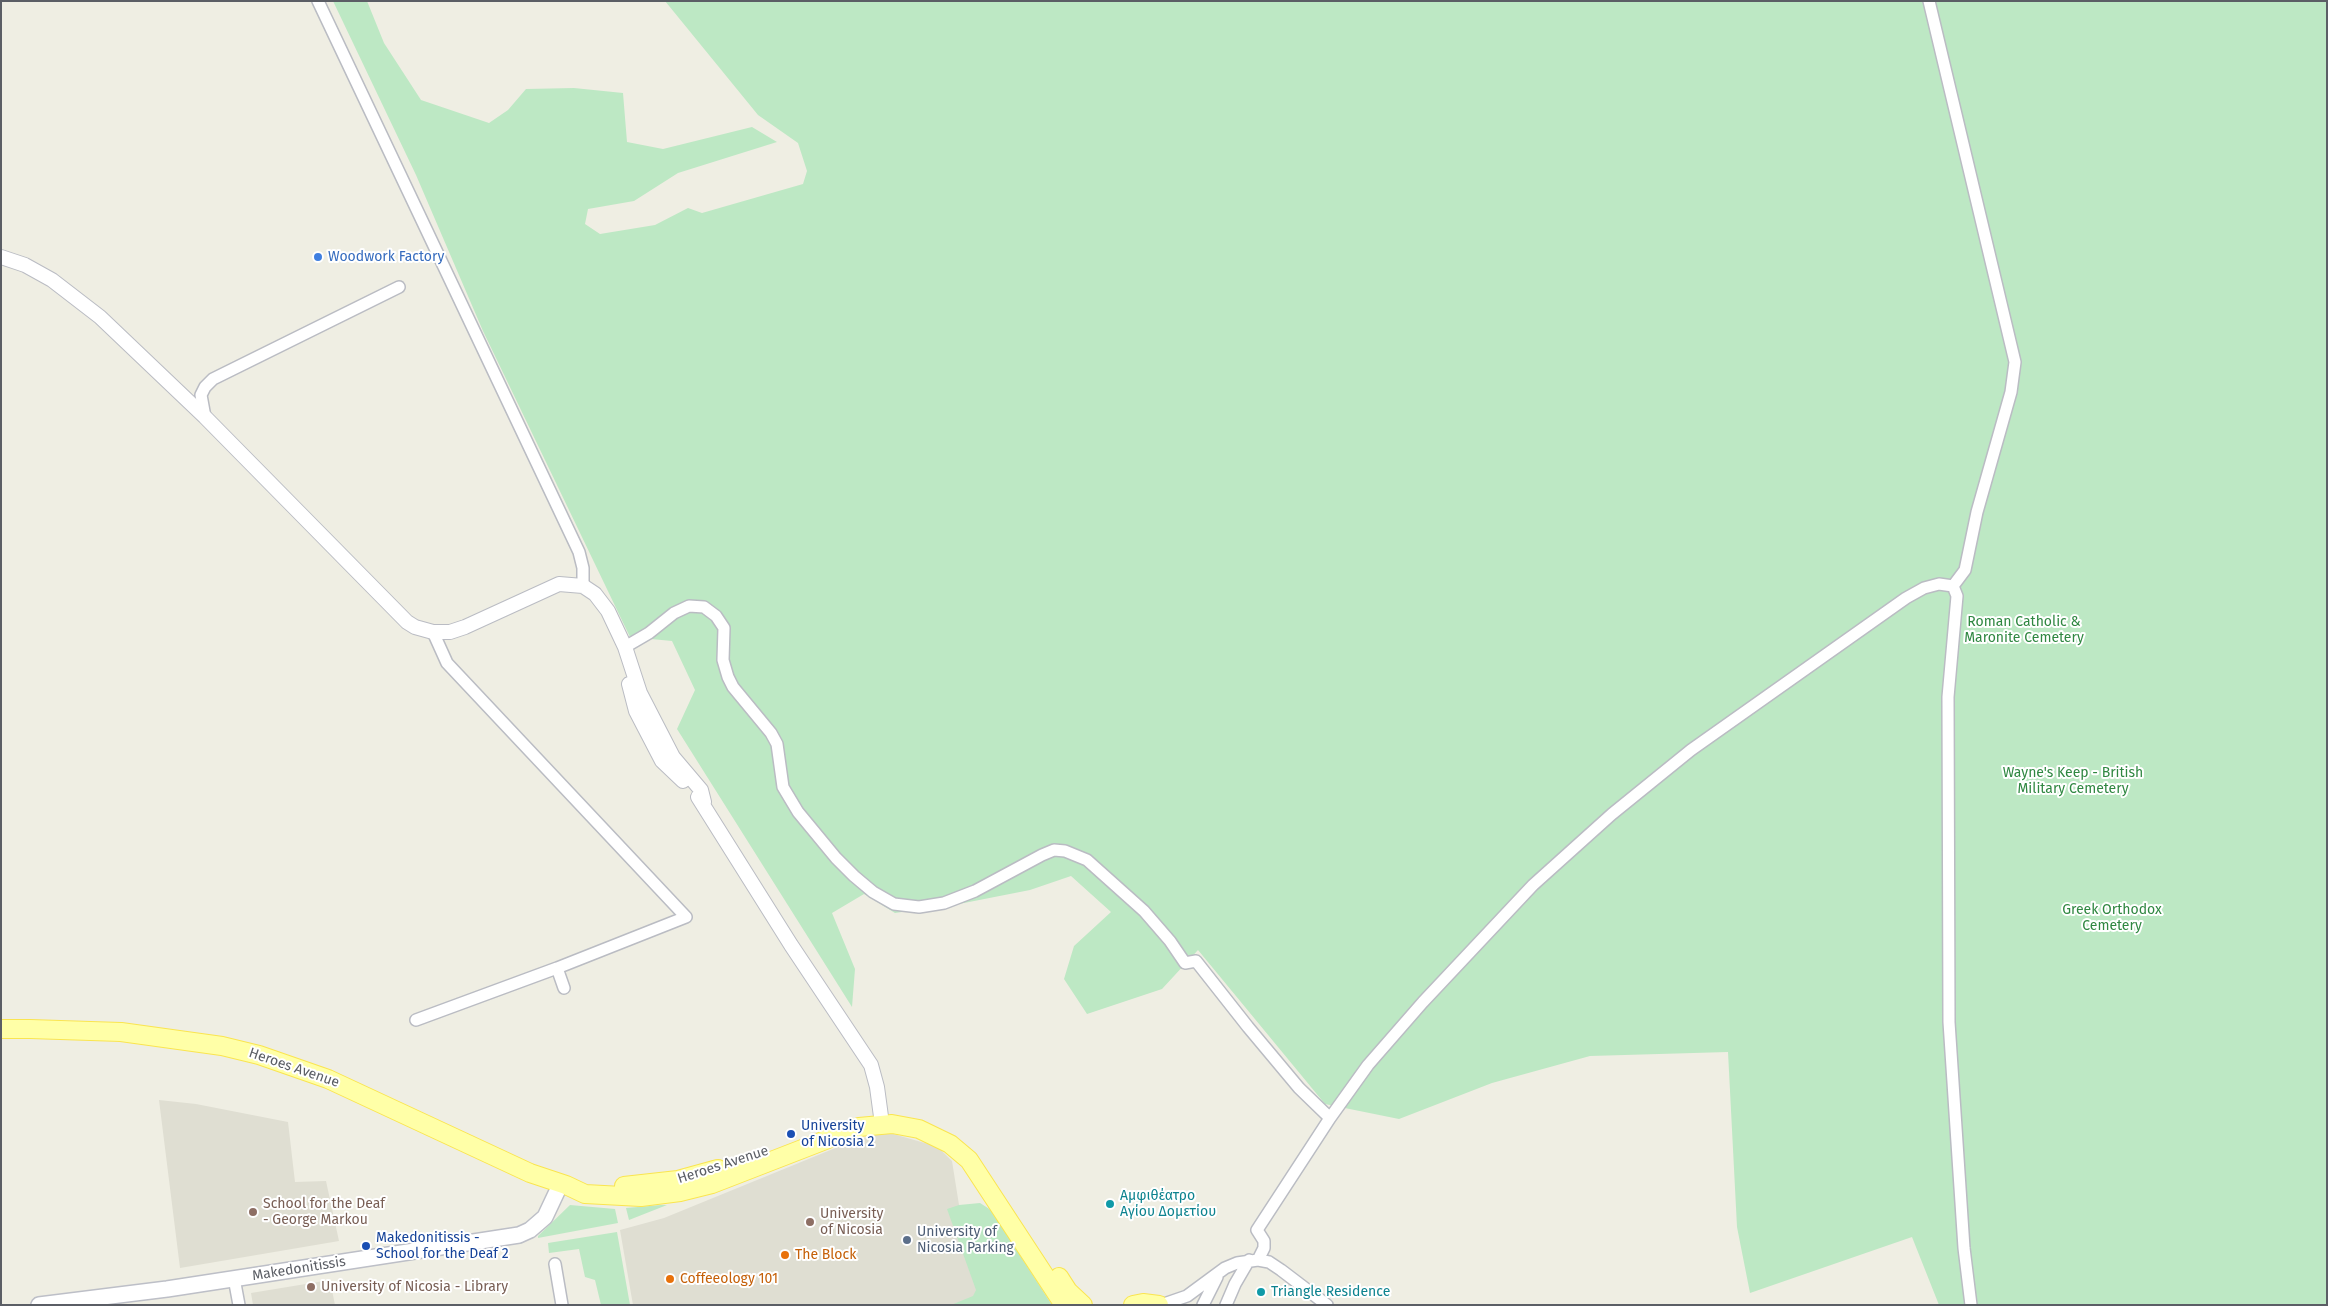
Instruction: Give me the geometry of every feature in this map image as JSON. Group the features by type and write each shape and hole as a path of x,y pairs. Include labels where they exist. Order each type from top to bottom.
{"main road":[{"name":"Heroes Avenue","path":"1,1029 30,1028 120,1032 222,1046 259,1055 328,1079 530,1173 564,1184 638,1185 690,1178 850,1119 912,1116 938,1125 969,1145 993,1172 1068,1291 1083,1305"},
{"name":"Heroes Avenue","path":"881,1118 928,1132 950,1144 969,1160 1064,1305"},
{"name":"Makedonitissis","path":"40,1305 90,1300 519,1235 530,1230 545,1218 564,1184"},
{"path":"1133,1305 1143,1303 1160,1305"}],"street":[{"path":"318,1 579,552 583,568 583,586"},
{"path":"1928,1 2015,362 2012,384 1977,512 1965,570 1954,586"},
{"path":"1,257 25,265 65,288 138,352 205,417 406,622 423,631 450,632 466,627 559,584 583,586 595,594 602,601 625,647 640,693 673,757 701,790 704,802"},
{"path":"205,417 201,395 205,387 213,379 399,287"},
{"path":"1226,1305 1234,1284 1264,1248 1264,1242 1257,1230 1330,1118 1368,1066 1500,918 1533,884 1612,814 1691,750 1906,598 1924,588 1939,584 1954,586"},
{"path":"1954,586 1957,596 1948,697 1948,1022 1964,1248 1971,1305"},
{"path":"625,647 649,633 674,613 689,606 704,607 716,616 724,628 724,660 728,678 739,696 771,733 777,744 782,787 793,804 836,858 873,892 894,904 919,907 944,903 975,891 1042,854 1054,850 1065,851 1087,860 1144,911 1170,941 1185,963 1196,961 1293,1080 1330,1118"},
{"path":"616,630 636,711 662,761 704,802 750,882 871,1065 878,1087 881,1118"},
{"path":"416,1020 686,918 447,663 433,632"},
{"path":"557,968 564,988"},
{"path":"1160,1305 1187,1296 1225,1268 1254,1260 1269,1262 1327,1305"},
{"path":"555,1264 562,1305"},
{"path":"1203,1305 1219,1273"},
{"path":"234,1278 239,1305"}],"shaded area":[{"name":"School for the Deaf - George Markou","path":"159,1100 196,1104 288,1122 295,1182 326,1181 339,1241 180,1268"},
{"name":"University of Nicosia","path":"886,1132 932,1145 941,1150 952,1161 959,1205 1016,1305 633,1305 620,1230 664,1218 855,1140"},
{"name":"University of Nicosia - Library","path":"330,1280 335,1305 253,1305 251,1293"}],"green space":[{"path":"333,1 367,1 384,43 421,100 489,123 508,110 526,89 574,88 623,93 627,142 663,149 752,127 777,142 678,173 634,201 588,209 585,224 600,234 655,225 688,208 702,213 803,184 807,171 798,143 758,115 665,1 2327,1 2327,1305 1939,1305 1912,1237 1750,1293 1737,1227 1728,1052 1590,1056 1492,1083 1399,1119 1325,1104 1198,950 1162,989 1087,1014 1064,979 1074,946 1111,912 1071,876 1030,890 964,903 895,913 864,894 832,913 855,969 852,1007 677,729 695,690 672,641 630,637 483,331 416,175"},
{"path":"980,1203 991,1210 1052,1305 951,1305 973,1296 976,1290 947,1209 959,1205"},
{"path":"570,1205 615,1209 618,1223 538,1238"},
{"path":"667,1205 629,1220 626,1208"},
{"path":"617,1232 630,1305 601,1305 595,1280 585,1277 579,1249 549,1253 548,1243"}],"place":[{"name":"Woodwork Factory","path":"318,257"},
{"name":"University of Nicosia 2","path":"791,1134"},
{"name":"Αμφιθέατρο Αγίου Δομετίου","path":"1110,1204"},
{"name":"School for the Deaf - George Markou","path":"253,1212"},
{"name":"University of Nicosia","path":"810,1222"},
{"name":"University of Nicosia Parking","path":"907,1240"},
{"name":"Makedonitissis - School for the Deaf 2","path":"366,1246"},
{"name":"The Block","path":"785,1255"},
{"name":"Coffeeology 101","path":"670,1279"},
{"name":"University of Nicosia - Library","path":"311,1287"},
{"name":"Triangle Residence","path":"1261,1292"}],"park label":[{"name":"Roman Catholic & Maronite Cemetery","path":"2024,630"},
{"name":"Wayne's Keep - British Military Cemetery","path":"2073,782"},
{"name":"Greek Orthodox Cemetery","path":"2112,918"}]}
